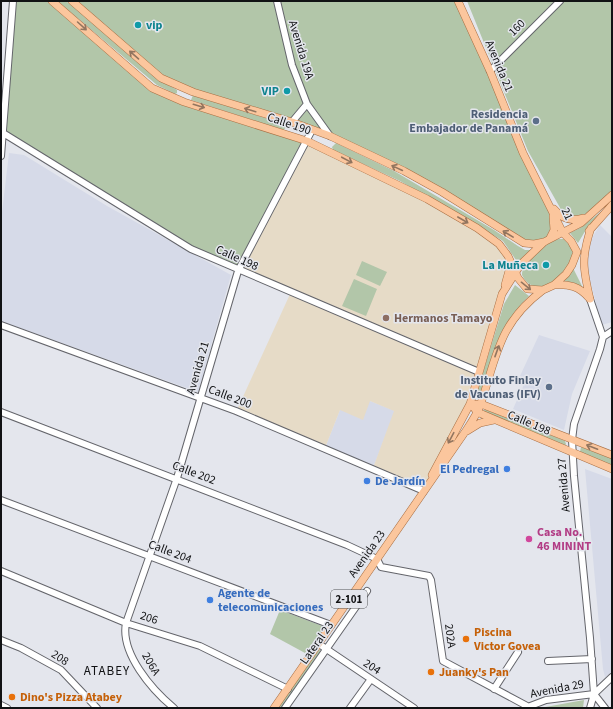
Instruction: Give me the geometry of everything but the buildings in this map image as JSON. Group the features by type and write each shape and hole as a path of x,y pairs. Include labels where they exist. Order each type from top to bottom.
{"main road":[{"name":"Calle 190","path":"52,1 152,88 184,102 307,141 427,199 470,224 499,244 508,256 518,278 527,289 543,290"},
{"name":"Calle 190","path":"72,1 161,78 188,90 292,122 330,136 404,171 442,192 524,243 534,244 546,240"},
{"name":"Avenida 21","path":"458,1 490,71 523,153 550,205"},
{"path":"184,102 188,90"},
{"path":"287,134 292,122"},
{"path":"325,149 330,136"},
{"path":"546,240 563,233 591,215 612,195"},
{"path":"550,205 560,216 569,220 579,220 591,215"},
{"path":"546,240 552,236 554,230 554,217 550,205"},
{"name":"21","path":"550,205 563,233 571,241 590,299"},
{"path":"554,285 566,274 591,228 612,205"},
{"path":"590,299 583,271 583,258 591,228"},
{"name":"Avenida 23","path":"424,491 470,404 502,294 521,264 546,240"},
{"path":"502,294 510,267 508,256"},
{"path":"554,285 572,285 582,290 590,299"},
{"name":"Avenida 23","path":"274,708 465,432 481,404 497,350 511,322 524,306 543,290 554,285"},
{"path":"485,388 488,402 494,409"},
{"name":"Calle 198","path":"470,404 481,404 612,455"},
{"name":"Calle 198","path":"470,404 476,412 612,470"},
{"path":"465,432 480,423 494,420"}],"street":[{"path":"1,156 13,1"},
{"name":"Avenida 19A","path":"277,1 292,65 307,104 330,136"},
{"name":"160","path":"490,71 560,1"},
{"path":"1,69 8,69"},
{"path":"292,122 307,104"},
{"name":"Avenida 21","path":"126,622 148,556 177,478 238,271 312,130"},
{"name":"Calle 198","path":"3,133 191,249 238,271 479,372"},
{"path":"590,299 603,337 612,331"},
{"name":"Calle 200","path":"1,325 201,398 352,459 424,491"},
{"name":"Avenida 27","path":"594,694 592,659 572,454 572,440 574,424 603,337"},
{"name":"Calle 202","path":"1,412 177,478 347,545 377,559"},
{"name":"Calle 204","path":"1,500 332,625"},
{"name":"202A","path":"377,559 381,567 429,576 431,580 443,661 526,707"},
{"name":"206","path":"1,572 126,622 200,646 288,689"},
{"name":"Lateral 23","path":"285,708 367,591"},
{"name":"206A","path":"126,622 125,637 140,670 151,686 174,708"},
{"name":"208","path":"1,640 21,648 61,670 97,708"},
{"name":"204","path":"318,644 411,707"},
{"path":"494,689 518,652"},
{"path":"548,661 592,659"},
{"name":"Avenida 29","path":"526,707 546,700 594,694 612,678"},
{"path":"350,708 371,679"},
{"path":"590,708 594,694"},
{"path":"594,694 605,708"},
{"path":"1,705 7,708"}],"shaded area":[{"name":"Hermanos Tamayo","path":"307,141 427,199 499,244 510,267 470,404 424,491 373,468 394,411 370,401 363,420 340,410 325,448 236,412 291,292 238,271"},
{"path":"9,153 24,155 107,206 231,275 198,392 1,321 1,221"},
{"path":"600,225 612,237 612,322 602,325 586,266 590,241"},
{"name":"Instituto Finlay de Vacunas (IFV)","path":"539,335 590,351 572,394 564,430 513,409 526,380 520,376"},
{"path":"370,401 395,411 373,468 325,448 340,410"},
{"path":"585,469 612,479 612,672 605,677 603,669"}],"green space":[{"path":"13,1 52,1 152,88 307,141 238,271 191,249 3,133"},
{"path":"57,1 66,1 76,8 158,79 177,90 177,93 175,94 157,85"},
{"path":"72,1 458,1 554,217 549,239 524,243 442,192 330,136 161,78"},
{"path":"467,1 612,1 612,190 590,211 578,216 571,216 563,213 528,151"},
{"path":"193,95 287,125 287,127 283,130 191,100"},
{"path":"336,143 394,171 494,230 518,246 525,250 531,250 518,263 503,241 400,181 333,150 332,147"},
{"path":"602,211 587,228 578,243 570,233 580,228"},
{"path":"559,239 564,239 572,249 572,256 569,264 563,273 546,285 537,287 529,284 522,275 523,269 530,258 547,244"},
{"path":"362,261 387,272 380,286 356,275"},
{"path":"573,268 583,288 574,283 564,281"},
{"path":"354,279 377,289 366,316 342,306"},
{"path":"515,285 529,296 519,307 503,330 480,397 477,397 476,395 504,304"},
{"path":"486,408 565,441 566,444 565,446 483,412"},
{"path":"581,447 612,458 612,466 580,452"},
{"path":"280,610 325,627 305,653 270,634"},
{"path":"319,649 321,651 282,708 278,708"},
{"path":"584,700 583,708 540,708"}],"place":[{"name":"vip","path":"138,25"},
{"name":"VIP","path":"287,91"},
{"name":"Residencia Embajador de Panamá","path":"536,121"},
{"name":"La Muñeca","path":"546,265"},
{"name":"Hermanos Tamayo","path":"386,318"},
{"name":"Instituto Finlay de Vacunas (IFV)","path":"549,387"},
{"name":"El Pedregal","path":"507,469"},
{"name":"De Jardín","path":"367,481"},
{"name":"Casa No. 46 MININT","path":"529,539"},
{"name":"Agente de telecomunicaciones","path":"210,600"},
{"name":"Piscina Victor Govea","path":"466,639"},
{"name":"Juanky's Pan","path":"431,672"},
{"name":"Dino's Pizza Atabey","path":"12,697"}],"district":[{"name":"ATABEY","path":"107,671"}]}
